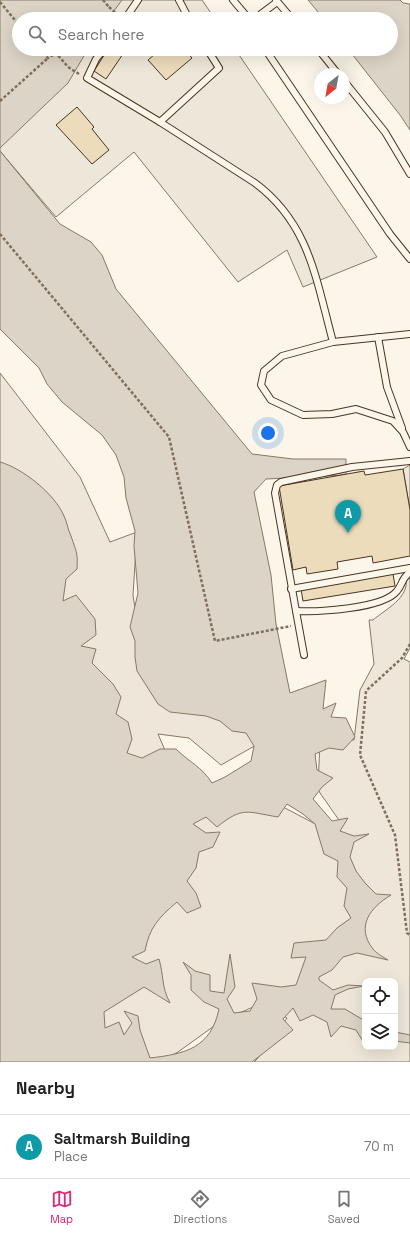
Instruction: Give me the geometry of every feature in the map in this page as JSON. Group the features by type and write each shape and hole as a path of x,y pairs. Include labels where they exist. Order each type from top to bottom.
{"lane":[{"path":"129,12 138,0"},
{"path":"179,0 185,12"},
{"path":"233,0 243,12"},
{"path":"263,12 277,1 286,12"},
{"path":"98,56 87,78 160,122 260,187 279,205 293,222 304,242 333,342"},
{"path":"160,122 219,68 211,56"},
{"path":"270,56 390,234 410,259"},
{"path":"324,56 333,68"},
{"path":"350,88 385,132 410,174"},
{"path":"403,432 393,420 356,409 332,414 303,415 271,400 261,386 264,371 282,356 333,342 410,334"},
{"path":"378,337 387,386 403,432 410,447"},
{"path":"304,655 275,493 277,485 281,482 352,467 410,461"},
{"path":"291,589 410,568"},
{"path":"296,611 355,608 379,602 396,592 403,577 410,572"}],"path":[{"path":"103,0 114,12"},
{"path":"0,2 12,17"},
{"path":"0,101 51,56"},
{"path":"59,56 68,67 87,78"},
{"path":"0,234 169,437 215,641 298,624"},
{"path":"410,644 402,658 366,691 360,755 395,835 407,933 410,935"}],"shaded area":[{"path":"0,0 122,0 113,12 12,12 12,56 84,56 68,83 0,148"},
{"path":"114,0 202,0 210,12 106,12"},
{"path":"308,0 400,0 403,3 410,4 410,130 354,56 398,56 398,12 318,12"},
{"path":"74,56 240,56 377,257 303,287 287,250 238,282 134,152 56,217 0,151 0,134"},
{"path":"0,151 60,224 91,242 102,255 116,289 252,454 293,459 346,459 346,475 266,479 254,492 271,575 276,624 290,693 326,680 323,709 336,703 331,717 346,718 355,737 343,750 329,748 315,754 317,770 333,778 322,787 313,799 332,821 348,818 340,831 354,836 369,834 354,842 350,857 356,871 376,894 391,895 377,905 372,911 368,918 365,933 373,949 388,960 357,953 343,957 332,970 319,977 319,980 333,990 348,985 362,986 348,989 335,995 331,1009 345,1009 362,1019 362,1040 356,1030 341,1026 331,1037 327,1022 313,1015 300,1021 293,1008 283,1019 293,1030 252,1062 0,1062 0,462 18,470 37,483 53,499 65,518 76,552 77,569 66,579 63,601 76,595 95,619 96,635 81,646 96,649 92,663 113,684 121,697 116,714 128,722 132,739 127,753 142,758 160,749 176,749 200,769 212,783 251,761 254,746 246,733 232,731 220,721 206,716 170,712 158,704 137,671 135,641 130,627 138,593 134,546 135,531 126,498 124,477 116,455 102,435 62,402 47,384 39,368 0,329","holes":["287,804 315,824 324,854 338,861 337,877 347,888 344,906 351,918 337,928 326,940 294,943 291,958 306,957 296,985 281,987 252,983 257,999 250,1011 234,1013 227,999 235,987 230,954 224,993 210,991 210,975 195,971 183,962 191,975 191,990 204,1002 219,1009 210,1033 203,1041 195,1047 185,1051 150,1058 140,1030 138,1016 124,1011 132,1023 124,1035 119,1022 105,1028 104,1012 144,987 170,1003 165,991 159,959 146,964 132,957 145,951 152,929 160,918 177,902 187,913 201,907 196,893 187,881 196,868 199,852 213,847 220,832 206,833 193,824 206,817 217,827 233,816 246,812 278,817"]},
{"path":"0,373 80,477 110,542 137,532 133,595 145,676 247,718 258,744 221,765 189,738 158,734 171,764 198,812 283,807 325,829 341,823 318,790 320,739 354,740 360,690 374,664 369,620 373,620 396,602 404,592 406,579 410,578 410,648 404,659 410,662 410,1062 254,1062 260,1056 287,1018 260,1004 221,1021 178,1052 159,1062 0,1062"},
{"path":"410,465 410,510 403,469"},
{"path":"398,1033 410,1035 410,1043 398,1041"}],"building":[{"path":"104,56 122,56 106,79 94,71"},
{"path":"153,56 190,56 192,58 166,80 148,60"},
{"path":"77,107 94,127 92,129 109,150 92,164 56,125"},
{"path":"403,469 410,510 410,556 373,563 372,556 337,562 338,569 307,574 306,567 293,570 279,486 364,471 365,475"},
{"path":"393,574 395,586 303,601 301,589"}],"place":[{"name":"Saltmarsh Building","path":"348,533"}]}
